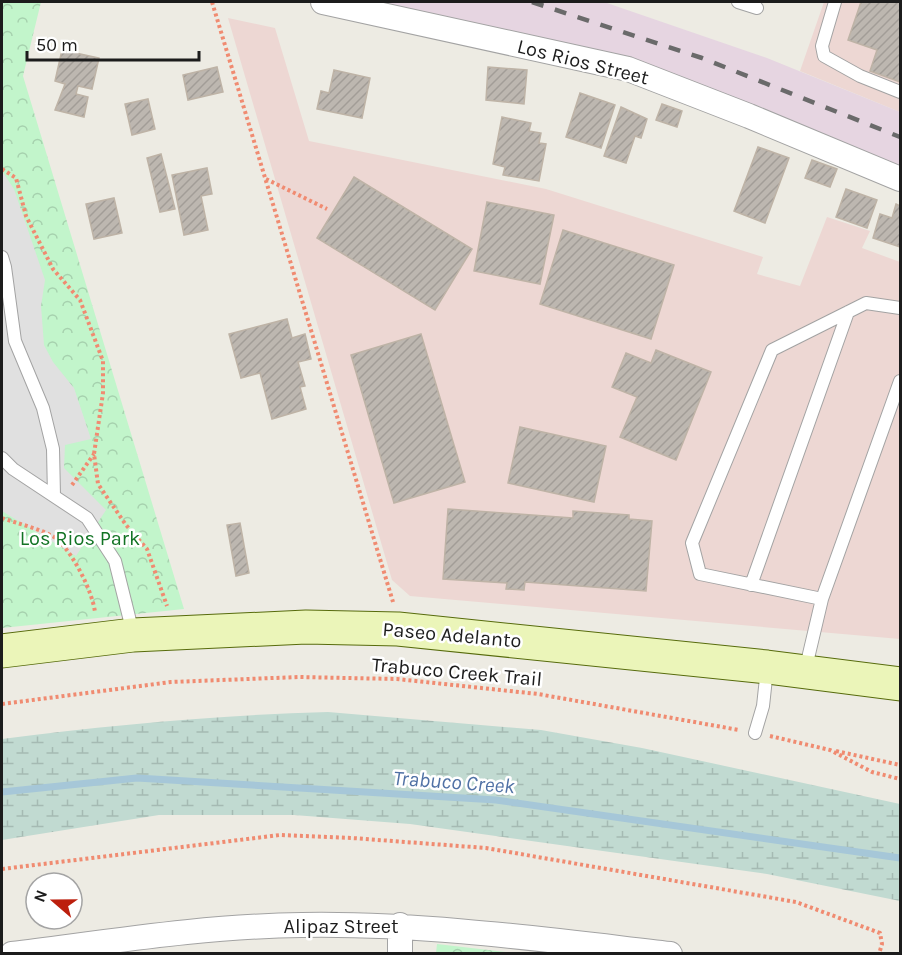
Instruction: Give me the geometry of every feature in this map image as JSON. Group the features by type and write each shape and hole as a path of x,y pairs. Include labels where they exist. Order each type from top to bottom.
{"street":[{"name":"Los Rios Street","path":"323,2 628,69 900,179"},
{"name":"Paseo Adelanto","path":"2,651 134,635 306,627 398,629 767,667 900,684"},
{"name":"Alipaz Street","path":"12,954 192,932 301,925 400,925 670,954"},
{"path":"400,925 400,954"}],"lane":[{"path":"738,2 757,8"},
{"path":"835,2 822,46 824,56 860,76 900,92"},
{"path":"2,257 15,341 43,408 53,449 57,499"},
{"path":"822,599 700,574 692,543 772,350 866,303 900,308"},
{"path":"751,585 848,312"},
{"path":"805,672 822,599 900,381"},
{"path":"2,458 13,469 87,518 115,561 134,635"},
{"path":"755,733 763,706 767,667"}],"path":[{"path":"212,2 391,596 398,629"},
{"path":"2,169 16,178 26,216 53,269 80,300 103,361 103,393 94,454 98,484 126,525 147,549 175,633"},
{"path":"266,178 327,208"},
{"path":"57,499 94,454"},
{"path":"2,518 58,539 93,598 100,640"},
{"name":"Trabuco Creek Trail","path":"2,704 171,682 299,677 407,680 538,694 755,733 830,750 872,772 900,778"},
{"path":"830,750 900,765"},
{"path":"2,869 280,835 486,848 796,902 880,933 882,944 879,954"}],"shaded area":[{"path":"365,2 604,2 767,58 900,112 900,169 849,148"},
{"path":"824,2 900,2 900,112 800,71"},
{"path":"228,18 275,28 309,141 546,189 763,257 757,274 800,286 827,217 870,231 862,248 900,262 900,639 410,596 392,580"},
{"path":"2,171 14,189 45,280 41,306 44,345 53,362 74,388 91,439 65,445 64,468 106,510 76,556 2,511"}],"green space":[{"name":"Los Rios Park","path":"2,2 41,2 23,76 184,609 2,628"},
{"path":"328,712 541,730 642,748 900,804 900,901 767,874 410,824 294,815 159,815 2,840 2,739 164,721"},
{"path":"437,944 515,953 436,953"}],"building":[{"path":"861,2 900,2 900,82 870,71 877,50 848,40"},
{"path":"62,50 99,58 92,89 78,86 76,94 88,97 84,117 55,110 65,84 55,81"},
{"path":"217,67 223,92 188,100 183,75"},
{"path":"488,67 527,70 524,104 486,100"},
{"path":"334,70 370,78 362,118 317,109 321,91 329,93"},
{"path":"580,93 615,105 601,148 566,137"},
{"path":"148,99 155,129 132,135 125,104"},
{"path":"662,104 682,111 677,127 656,120"},
{"path":"621,107 647,119 641,138 635,136 626,163 604,156"},
{"path":"502,117 531,123 529,131 541,133 539,143 546,144 539,181 503,175 505,167 493,164"},
{"path":"758,147 789,158 765,223 734,211"},
{"path":"161,154 175,209 160,212 147,158"},
{"path":"812,160 837,169 830,187 805,178"},
{"path":"207,168 212,194 201,196 208,230 184,235 172,175"},
{"path":"354,177 472,249 435,310 317,238"},
{"path":"846,189 877,200 867,228 836,217"},
{"path":"114,198 122,233 94,239 86,204"},
{"path":"487,202 554,215 540,284 474,271"},
{"path":"896,204 900,206 900,247 873,238 880,214 892,218"},
{"path":"563,230 674,265 651,339 540,304"},
{"path":"287,319 292,338 305,334 311,359 298,362 305,386 300,387 306,409 272,419 260,373 241,378 229,334"},
{"path":"421,334 465,482 394,503 351,355"},
{"path":"656,350 711,372 676,460 620,437 637,397 612,387 626,353 651,363"},
{"path":"520,427 606,446 594,502 508,483"},
{"path":"448,509 573,518 573,511 629,515 629,519 652,521 646,591 525,582 524,590 506,589 507,583 443,579"},
{"path":"240,523 249,573 236,576 227,525"}],"waterway":[{"name":"Trabuco Creek","path":"2,792 137,778 496,800 900,858"}],"railway":[{"path":"532,2 702,58 900,137"}]}
